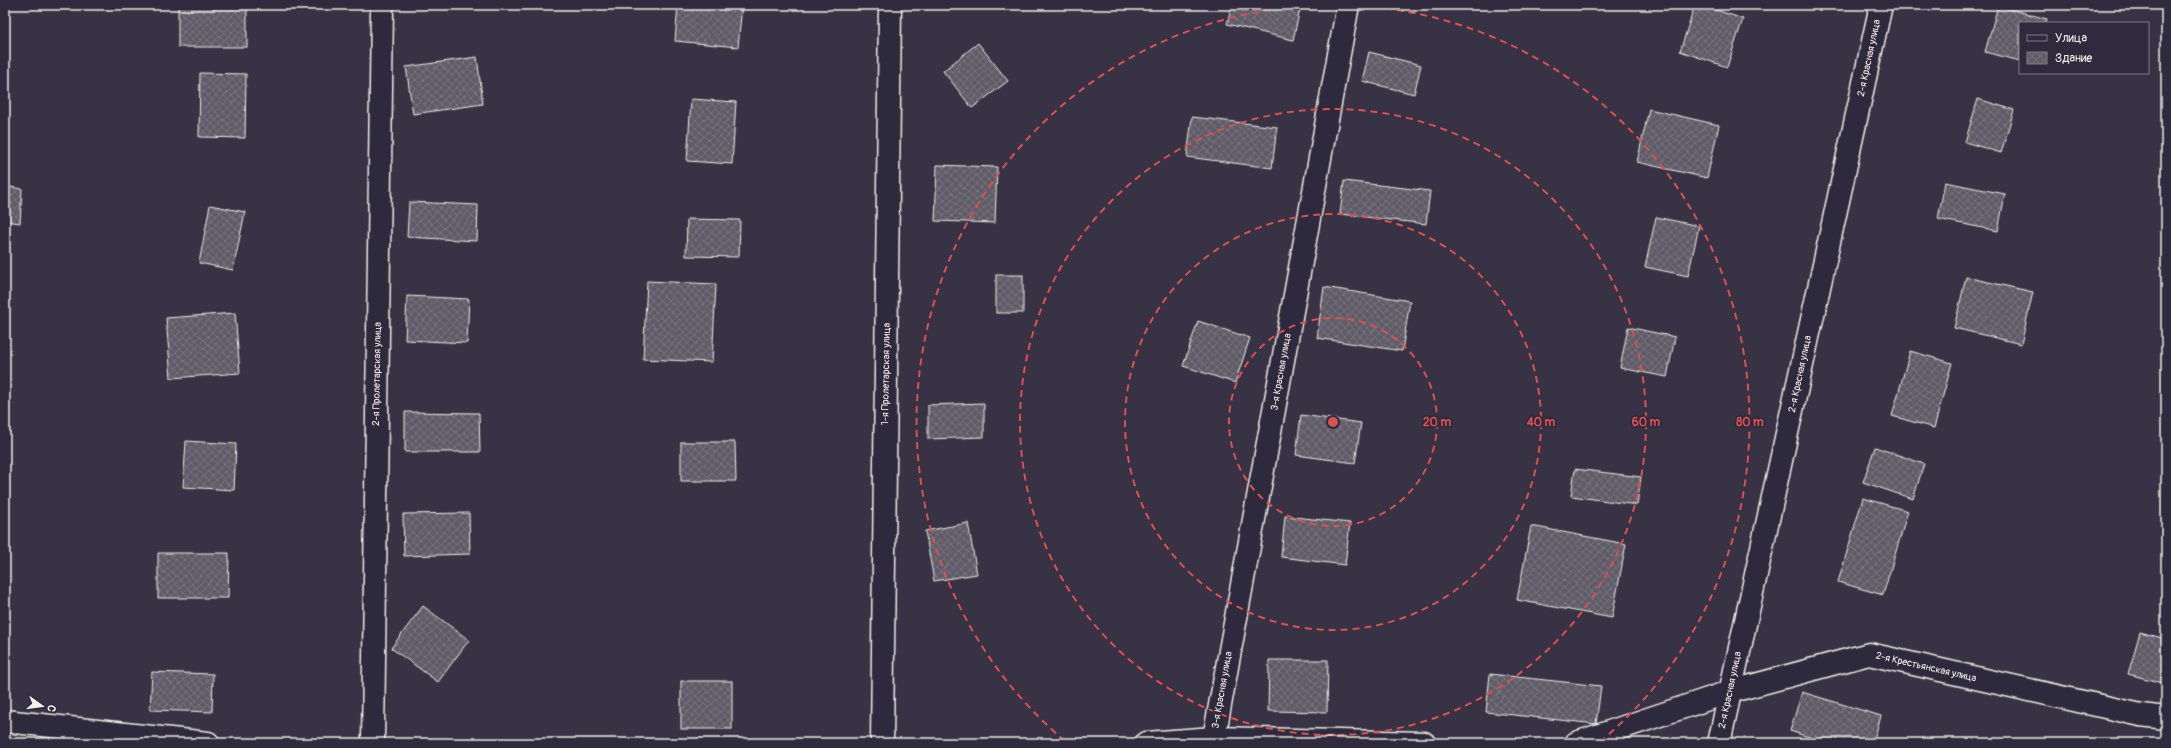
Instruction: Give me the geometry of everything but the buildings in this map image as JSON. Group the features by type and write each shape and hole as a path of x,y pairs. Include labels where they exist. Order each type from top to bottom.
{"street":[{"name":"2-я Пролетарская улица","path":"373,743 382,5"},
{"name":"1-я Пролетарская улица","path":"882,743 890,5"},
{"name":"3-я Красная улица","path":"1214,738 1348,5"},
{"name":"2-я Красная улица","path":"1718,743 1881,5"},
{"name":"2-я Крестьянская улица","path":"1576,743 1729,692 1869,654 2141,715 2166,718"},
{"path":"5,721 208,743"},
{"path":"1146,743 1214,738 1424,743"}]}
